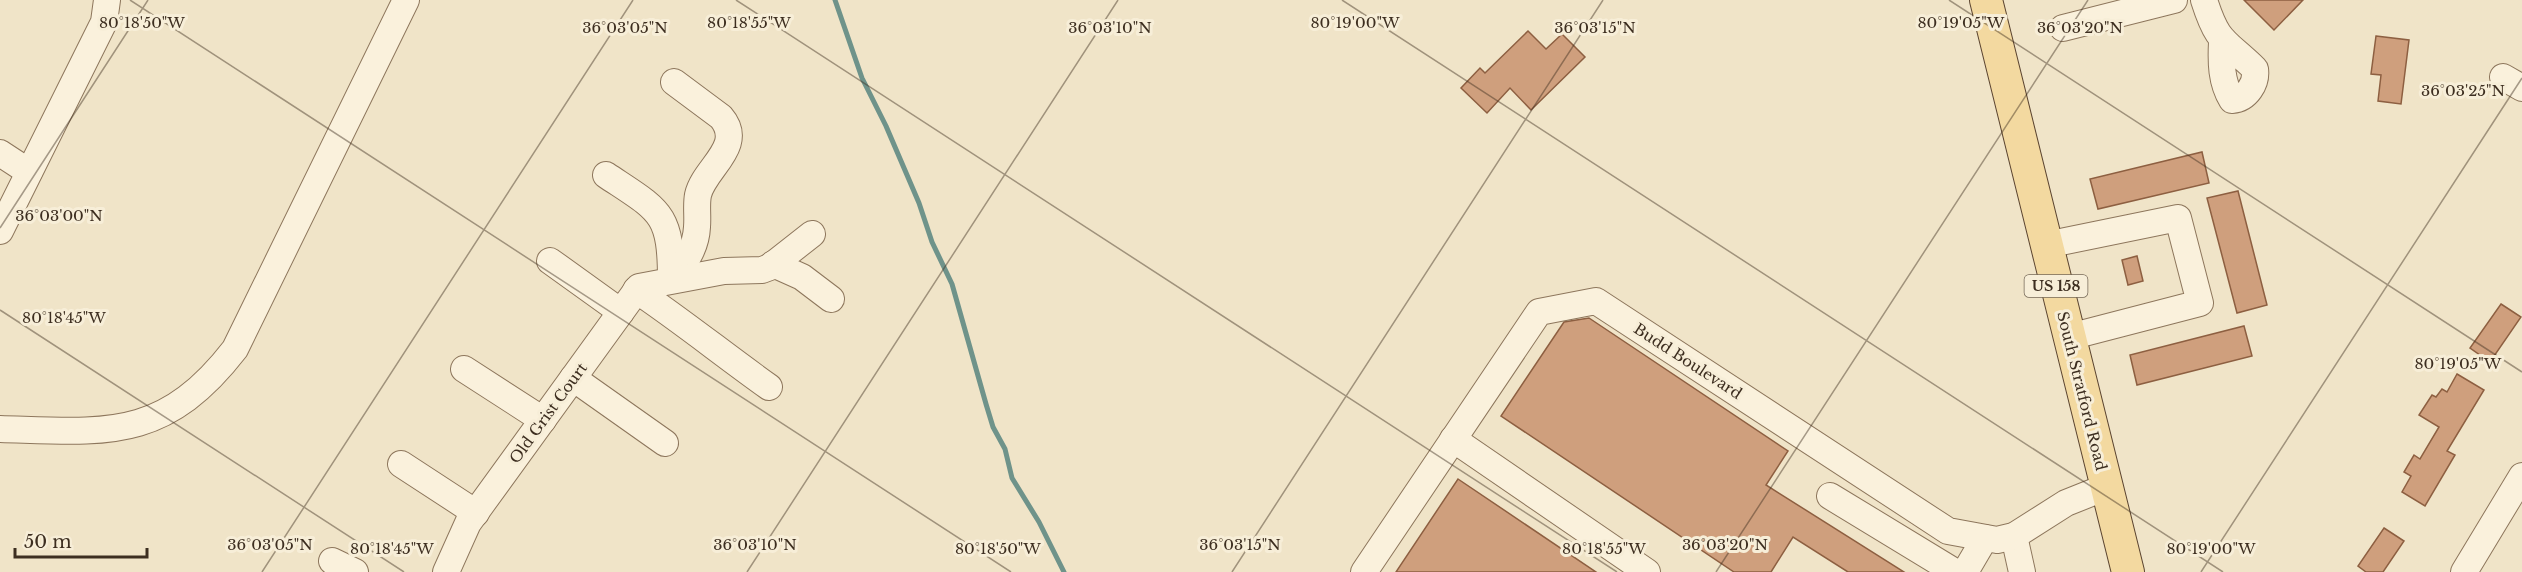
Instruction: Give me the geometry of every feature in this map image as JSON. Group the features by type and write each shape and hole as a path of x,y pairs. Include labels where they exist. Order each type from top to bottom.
{"main road":[{"name":"South Stratford Road","path":"1986,0 2128,572"}],"street":[{"path":"0,231 104,22 107,0"},
{"path":"0,429 108,431 128,427 172,408 215,374 234,349 406,0"},
{"path":"2063,28 2174,0"},
{"path":"2204,0 2213,30 2222,42"},
{"path":"672,280 688,258 696,240 698,194 724,154 729,140 725,122 721,117 674,82"},
{"path":"0,153 29,172"},
{"path":"606,175 659,213 671,241 672,280"},
{"path":"2046,245 2178,218 2200,303 2069,337"},
{"path":"769,387 720,353 702,335 636,290 639,287 724,271 762,270 812,234"},
{"path":"550,261 621,312"},
{"path":"773,264 802,277 831,299"},
{"name":"Old Grist Court","path":"446,572 476,513 636,290"},
{"name":"Budd Boulevard","path":"1364,572 1539,312 1596,301 1948,531 1997,540 2014,536 2066,503 2106,487"},
{"path":"464,369 543,420"},
{"path":"573,378 665,442"},
{"path":"1453,439 1647,572"},
{"path":"401,464 476,513"},
{"path":"2464,572 2522,476"},
{"path":"1830,496 1928,565 1955,572"},
{"path":"1928,565 1948,531"},
{"path":"2014,536 2022,572"},
{"path":"1965,572 1985,538"},
{"path":"332,561 355,572"}],"building":[{"path":"2244,0 2303,0 2274,30"},
{"path":"1528,31 1546,49 1562,34 1585,57 1531,110 1510,88 1487,113 1461,88 1480,68 1485,73"},
{"path":"2376,36 2409,40 2401,104 2378,101 2381,75 2371,74"},
{"path":"2202,152 2209,183 2098,209 2090,179"},
{"path":"2238,191 2267,305 2237,313 2207,198"},
{"path":"2137,256 2143,281 2128,285 2122,260"},
{"path":"2501,304 2521,317 2490,362 2470,348"},
{"path":"1589,318 1788,451 1766,485 1904,572 1848,572 1793,537 1771,572 1734,572 1501,416 1564,322"},
{"path":"2244,326 2252,356 2137,385 2130,355"},
{"path":"2457,374 2484,390 2447,451 2455,455 2425,506 2402,492 2411,476 2404,472 2414,455 2420,459 2439,427 2419,415 2432,395 2436,397 2442,389 2447,392"},
{"path":"1458,479 1596,572 1396,572"},
{"path":"2384,528 2404,541 2383,572 2366,572 2358,566"}],"waterway":[{"path":"835,0 862,78 886,126 919,203 932,242 952,284 993,427 1005,449 1012,478 1039,522 1064,572"}]}
